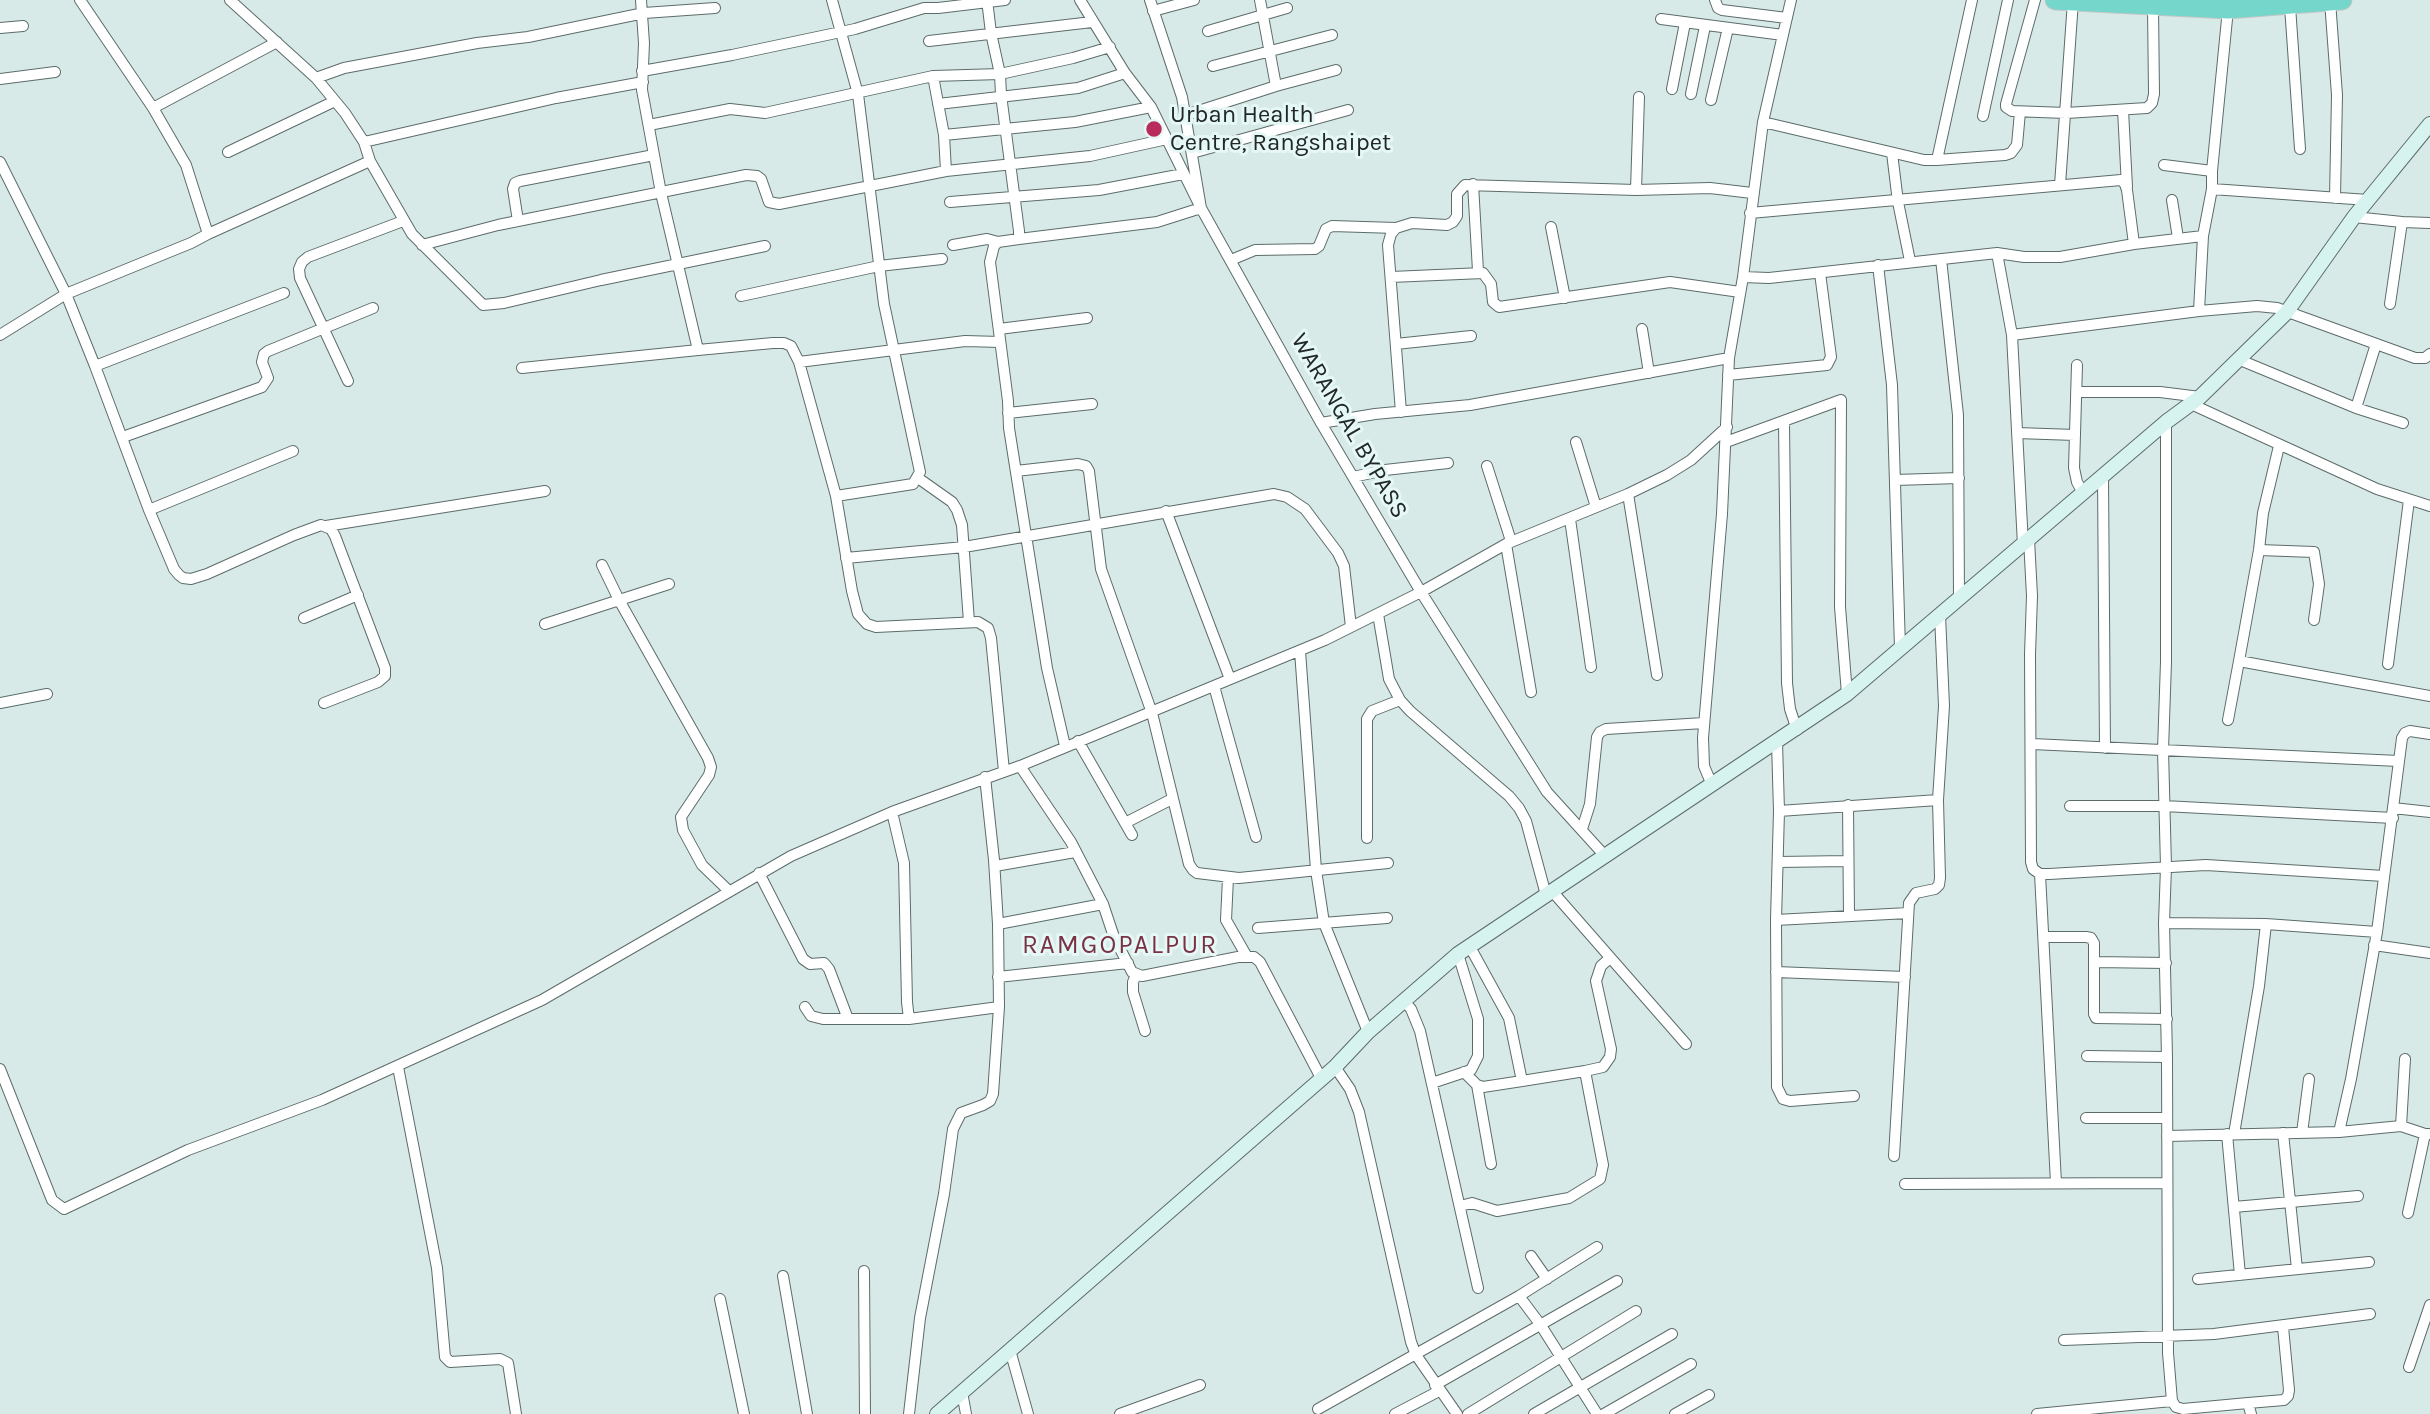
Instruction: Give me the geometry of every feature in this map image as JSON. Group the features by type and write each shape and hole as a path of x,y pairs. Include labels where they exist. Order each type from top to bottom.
{"highway":[{"path":"2064,1 2228,9 2336,1"}],"main road":[{"path":"937,1414 952,1408 962,1392 1335,1067 1368,1032 1464,951 1847,694 2166,422 2196,401 2286,313 2354,218 2430,124"}],"street":[{"path":"80,0 153,108 186,165 208,234"},
{"path":"230,0 316,78 364,142 370,161 403,221 422,245 483,305 493,306 765,246"},
{"path":"641,0 645,43 642,90 660,193 698,350"},
{"path":"832,0 858,94 884,304 919,463 918,478 913,484 835,496"},
{"path":"364,142 840,32 924,8 1005,0"},
{"name":"WARANGAL BYPASS","path":"1080,0 1125,73 1151,107 1201,208 1321,422 1421,592 1547,792 1606,857"},
{"path":"953,245 987,239 998,242 1157,222 1201,208 1186,115 1151,5 1194,0"},
{"path":"1259,0 1276,86"},
{"path":"1715,0 1718,8 1723,10 1787,18"},
{"path":"1712,785 1704,766 1704,723 1715,610 1729,358 1743,277 1763,122 1791,0"},
{"path":"1937,160 1972,0"},
{"path":"1983,116 2008,0"},
{"path":"2035,0 2006,104 2008,110 2066,113 2147,108 2152,103 2153,6"},
{"path":"987,1 1000,74 1019,239"},
{"path":"2060,185 2066,113 2064,1"},
{"path":"2335,198 2336,1"},
{"path":"2290,6 2300,149"},
{"path":"316,78 344,68 477,43 528,37 644,13 715,8"},
{"path":"1208,31 1287,8"},
{"path":"2199,311 2203,236 2212,189 2228,9"},
{"path":"1661,19 1783,35"},
{"path":"929,41 1092,22"},
{"path":"1672,89 1685,23"},
{"path":"0,27 23,26"},
{"path":"1690,94 1705,26"},
{"path":"1711,100 1728,28"},
{"path":"1213,66 1332,35"},
{"path":"153,108 277,42"},
{"path":"649,125 730,109 765,113 933,76 1000,74 1110,47"},
{"path":"1186,115 1336,70"},
{"path":"0,79 55,72"},
{"path":"938,104 1078,88 1125,73"},
{"path":"933,76 944,135 946,171"},
{"path":"1636,190 1639,96"},
{"path":"228,152 335,101"},
{"path":"944,135 1075,122 1151,107"},
{"path":"1192,153 1348,110"},
{"path":"2123,110 2127,190 2134,244"},
{"path":"1763,122 1924,160 1937,160 2011,153 2017,145 2020,111"},
{"path":"422,245 517,221 752,175 761,179 769,202 773,204 946,171 1090,156 1167,139"},
{"path":"1892,153 1898,202 1910,261"},
{"path":"517,221 513,189 515,183 654,155"},
{"path":"0,335 66,294 370,161"},
{"path":"0,162 66,294 149,510 174,569 183,578 191,579 207,573 321,525 545,491"},
{"path":"2164,165 2212,171"},
{"path":"950,202 1099,190 1183,174"},
{"path":"1750,213 1898,202 2121,180 2127,190"},
{"path":"1473,184 1478,271"},
{"path":"1231,260 1255,250 1315,248 1319,246 1326,229 1332,226 1396,228 1412,223 1447,225 1454,222 1460,189 1465,185 1636,190 1710,188 1752,193"},
{"path":"2212,189 2368,200"},
{"path":"2172,200 2178,238"},
{"path":"2354,218 2430,223"},
{"path":"348,381 300,278 299,269 308,257 403,221"},
{"path":"2390,304 2402,222"},
{"path":"1551,227 1565,298"},
{"path":"1396,228 1388,244 1401,412"},
{"path":"1743,277 1769,278 1997,253 2052,258 2203,236"},
{"path":"998,242 990,255 990,262 1008,413 1047,667 1065,746"},
{"path":"1997,253 2012,335 2017,433 2032,596 2030,654 2033,869 2040,874 2219,865 2384,876"},
{"path":"741,296 879,267 942,259"},
{"path":"1941,259 1958,415 1959,599"},
{"path":"1878,265 1892,385 1900,648"},
{"path":"1391,277 1478,271 1488,276 1493,302 1499,307 1670,282 1740,292"},
{"path":"1728,375 1827,365 1831,357 1820,273"},
{"path":"95,366 284,293"},
{"path":"2012,335 2257,306 2277,308 2420,359 2430,354"},
{"path":"123,437 262,387 268,379 262,362 264,354 373,308"},
{"path":"999,329 1087,318"},
{"path":"1642,329 1649,373"},
{"path":"1396,344 1471,336"},
{"path":"799,362 965,341 1000,342"},
{"path":"522,368 698,350 784,343 791,346 799,362 835,496 855,605 862,619 876,627 970,622 983,623 988,628 1004,771"},
{"path":"2356,408 2376,344"},
{"path":"1321,422 1470,405 1729,358"},
{"path":"2240,360 2356,408 2403,422"},
{"path":"2077,365 2076,476 2083,493"},
{"path":"2076,392 2147,392 2196,401 2279,446 2409,500 2430,506"},
{"path":"1726,442 1841,400 1840,607 1847,694"},
{"path":"1008,413 1092,404"},
{"path":"1784,422 1787,684 1790,709 1797,730"},
{"path":"2166,422 2163,750 2167,1019 2166,1337 2172,1401 2176,1407 2249,1409 2284,1400 2289,1390 2283,1327"},
{"path":"0,1069 51,1200 64,1209 188,1150 322,1100 542,1000 791,856 892,812 1020,766 1300,651 1421,592 1509,543 1667,475 1691,460 1727,427"},
{"path":"2017,433 2075,435"},
{"path":"1576,442 1596,507"},
{"path":"2228,720 2259,550 2263,513 2279,446"},
{"path":"149,510 293,451"},
{"path":"1353,477 1385,470 1448,463"},
{"path":"1016,471 1078,464 1086,466 1091,479 1098,558 1152,713 1172,799 1193,870 1228,878 1388,863"},
{"path":"1486,466 1509,543 1531,692"},
{"path":"2103,476 2105,748"},
{"path":"918,478 952,502 962,525 970,622"},
{"path":"1895,480 1959,478"},
{"path":"846,558 964,547 1274,494 1297,502 1329,540 1344,566 1351,627"},
{"path":"1628,494 1657,675"},
{"path":"2388,664 2409,500"},
{"path":"1166,511 1230,679"},
{"path":"1570,519 1591,667"},
{"path":"324,704 378,682 385,676 385,668 335,536 326,526"},
{"path":"2259,550 2314,552 2319,584 2314,620"},
{"path":"603,565 619,600 708,758 709,775 681,817 683,830 702,865 729,891"},
{"path":"545,624 669,584"},
{"path":"304,618 358,595"},
{"path":"1378,614 1389,679 1400,700 1509,796 1519,808 1526,821 1549,893 1686,1044"},
{"path":"1894,1156 1909,913 1912,896 1935,889 1939,885 1938,800 1944,706 1940,615"},
{"path":"1300,651 1316,870 1324,923 1368,1032"},
{"path":"2239,661 2430,696"},
{"path":"1214,686 1256,837"},
{"path":"0,703 47,694"},
{"path":"1367,838 1367,719 1372,711 1400,700"},
{"path":"1582,829 1590,804 1597,737 1600,732 1606,729 1704,723"},
{"path":"2339,1132 2374,945 2405,733 2410,731 2430,734"},
{"path":"1079,741 1132,835"},
{"path":"1777,742 1778,1093 1783,1099 1790,1101 1854,1096"},
{"path":"2032,744 2399,761"},
{"path":"1020,766 1071,842 1103,904 1114,937 1136,975"},
{"path":"909,1414 918,1331 944,1194 953,1129 961,1113 990,1101 993,1094 999,1007 998,924 995,866 985,777"},
{"path":"1125,823 1172,799"},
{"path":"1779,811 1938,800"},
{"path":"1847,806 1849,916"},
{"path":"2070,806 2430,812"},
{"path":"892,812 904,863 909,1019"},
{"path":"995,866 1075,852"},
{"path":"1778,862 1848,861"},
{"path":"759,873 803,959 810,964 824,963 829,969 848,1019"},
{"path":"2040,874 2056,1183"},
{"path":"1228,878 1226,920 1246,955 1260,962 1321,1078"},
{"path":"998,924 1103,904"},
{"path":"1776,920 1909,913"},
{"path":"1258,928 1387,918"},
{"path":"2164,923 2266,924 2376,932"},
{"path":"2240,1275 2230,1134 2259,986 2266,924"},
{"path":"2044,937 2091,938 2095,948 2096,1018 2167,1019"},
{"path":"2374,945 2430,953"},
{"path":"1432,1083 1464,1072 1475,1065 1478,1056 1478,1019 1464,951"},
{"path":"1464,951 1508,1018 1522,1081"},
{"path":"1136,975 1246,955"},
{"path":"1477,1086 1585,1071 1603,1067 1608,1063 1611,1049 1596,981 1601,966 1610,958"},
{"path":"2095,962 2166,963"},
{"path":"999,978 1128,963"},
{"path":"1776,972 1905,977"},
{"path":"1136,975 1133,992 1145,1031"},
{"path":"1404,1001 1417,1020 1478,1288"},
{"path":"805,1007 815,1018 909,1019 999,1007"},
{"path":"2087,1056 2167,1057"},
{"path":"2401,1126 2405,1059"},
{"path":"398,1067 433,1243 444,1357 450,1362 500,1359 508,1363 516,1414"},
{"path":"1335,1067 1350,1089 1359,1112 1411,1342 1437,1388 1457,1414"},
{"path":"1460,1206 1472,1203 1497,1211 1569,1198 1600,1179 1604,1165 1585,1071"},
{"path":"1464,1072 1477,1086 1491,1164"},
{"path":"2302,1133 2309,1079"},
{"path":"2086,1118 2167,1118"},
{"path":"2167,1136 2339,1132 2401,1126 2429,1134 2408,1213"},
{"path":"2283,1133 2297,1269"},
{"path":"1905,1184 2167,1183"},
{"path":"2234,1207 2358,1196"},
{"path":"1318,1409 1519,1296 1597,1247"},
{"path":"1531,1256 1547,1279"},
{"path":"2198,1279 2368,1262"},
{"path":"864,1271 865,1414"},
{"path":"783,1276 807,1414"},
{"path":"1395,1414 1540,1324 1617,1281"},
{"path":"1519,1296 1597,1414"},
{"path":"720,1298 744,1414"},
{"path":"2409,1367 2430,1305"},
{"path":"1468,1414 1636,1311"},
{"path":"2064,1340 2166,1337 2283,1327 2370,1314"},
{"path":"1534,1414 1672,1334"},
{"path":"1010,1350 1028,1414"},
{"path":"1604,1414 1691,1364"},
{"path":"1120,1414 1200,1385"},
{"path":"962,1392 966,1414"},
{"path":"1675,1414 1709,1395"},
{"path":"2037,1414 2172,1401"}],"place":[{"name":"Urban Health Centre, Rangshaipet","path":"1154,129"}],"district":[{"name":"RAMGOPALPUR","path":"1120,946"}]}
